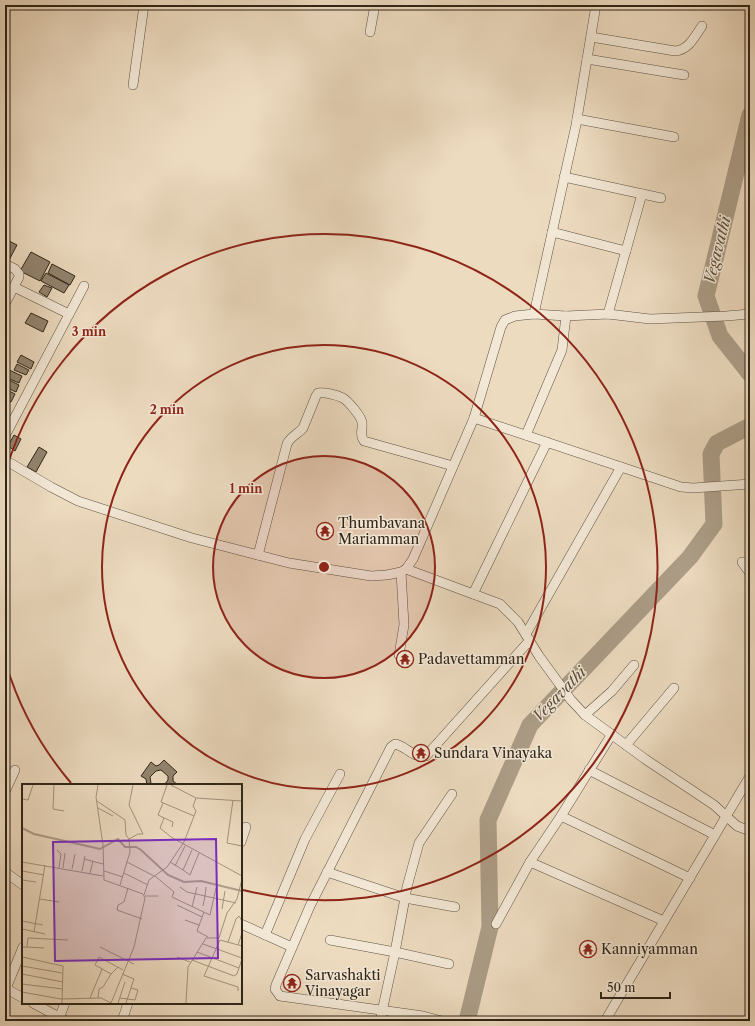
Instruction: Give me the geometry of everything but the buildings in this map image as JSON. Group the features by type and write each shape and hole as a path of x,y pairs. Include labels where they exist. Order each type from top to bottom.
{"street":[{"path":"133,85 144,5"},
{"path":"370,32 375,5"},
{"path":"534,314 577,119 596,5"},
{"path":"591,36 675,51 684,49 688,46 702,26"},
{"path":"587,59 684,75"},
{"path":"577,119 674,137"},
{"path":"564,177 661,198"},
{"path":"608,314 642,194"},
{"path":"552,232 626,251"},
{"path":"5,264 15,269 19,274 5,304"},
{"path":"5,436 84,286"},
{"path":"14,287 69,314"},
{"path":"399,655 404,625 403,571 413,559 474,418 501,327 505,320 515,316 534,314 566,316 608,314 650,319 750,314"},
{"path":"526,435 562,350 566,316"},
{"path":"258,555 287,444 289,440 303,428 318,393 339,397 346,400 361,419 361,434 364,441 453,466"},
{"path":"474,418 681,487 750,484"},
{"path":"473,594 547,442"},
{"path":"5,460 50,487 78,501 192,538 289,563 371,576 387,575 403,571 500,604 518,622 538,656 571,700 585,714 645,759 714,806 737,826 750,831"},
{"path":"442,1021 423,1016 280,996 277,994 275,989 310,906 391,747 395,744 400,745 417,756 426,756 528,637 621,467"},
{"path":"742,562 750,573"},
{"path":"585,714 612,691 634,664"},
{"path":"626,745 674,688"},
{"path":"496,924 530,862 561,816 612,734"},
{"path":"5,792 15,770"},
{"path":"589,770 715,835"},
{"path":"265,935 305,839 340,774"},
{"path":"606,1021 750,776"},
{"path":"380,1021 405,898 419,843 452,794"},
{"path":"561,816 690,878"},
{"path":"242,839 246,827"},
{"path":"530,862 664,921"},
{"path":"5,872 22,884"},
{"path":"327,872 405,898 455,907"},
{"path":"242,924 292,947"},
{"path":"330,940 449,964"},
{"path":"22,949 5,989 22,998"},
{"path":"35,1004 61,1020 65,1004"},
{"path":"122,1021 128,1004"}],"waterway":[{"name":"Vegavathi","path":"750,115 706,296 720,336 750,374"},
{"name":"Vegavathi","path":"467,1021 490,927 488,820 530,725 690,557 714,524 711,454 717,443 750,426"}],"place":[{"name":"Thumbavana Mariamman","path":"325,531"},
{"name":"Padavettamman","path":"405,659"},
{"name":"Sundara Vinayaka","path":"421,753"},
{"name":"Kanniyamman","path":"588,949"},
{"name":"Sarvashakti Vinayagar","path":"292,983"}]}
